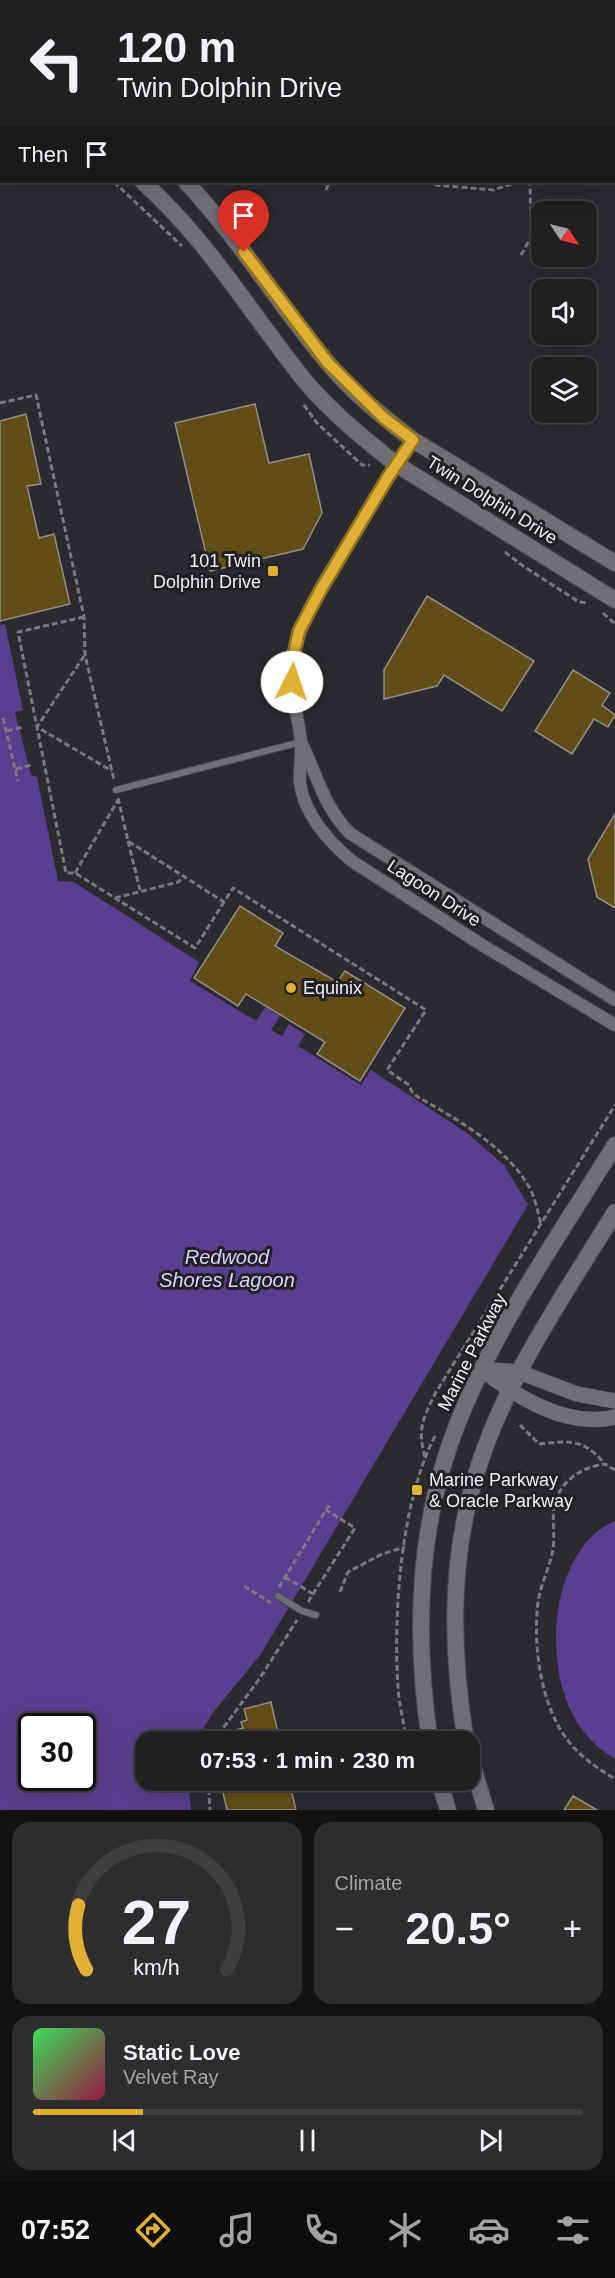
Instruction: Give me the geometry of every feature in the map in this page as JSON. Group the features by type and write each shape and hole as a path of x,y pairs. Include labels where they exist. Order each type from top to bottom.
{"main road":[{"name":"Twin Dolphin Drive","path":"144,183 187,225 306,382 366,440 396,464 615,600"},
{"name":"Twin Dolphin Drive","path":"187,183 209,206 328,363 384,418 413,440 615,563"},
{"name":"Marine Parkway","path":"428,1731 423,1695 419,1635 421,1582 435,1493 456,1426 481,1369 513,1311 615,1145"},
{"path":"464,1731 458,1691 454,1635 456,1585 462,1535 473,1485 489,1439 519,1372 615,1212"},
{"path":"446,1791 448,1810"},
{"path":"478,1791 486,1810"}],"street":[{"name":"Lagoon Drive","path":"413,440 396,464 320,591 299,631 292,662 293,702 301,742 300,784 317,825 352,861 482,945 615,1025"},
{"name":"Lagoon Drive","path":"301,742 338,822 351,834 615,1000"},
{"path":"481,1369 519,1372 578,1394 615,1401"},
{"path":"481,1369 510,1392 571,1417 603,1420 615,1417"}],"lane":[{"path":"116,790 301,742"},
{"path":"278,1596 302,1611 316,1615"}],"path":[{"path":"326,190 329,183"},
{"path":"429,183 493,190 516,183"},
{"path":"521,255 531,237 530,183"},
{"path":"0,403 36,395 84,617 85,655 140,890"},
{"path":"84,617 18,632 66,873 75,873 195,948 233,888 426,1010 387,1070 409,1085 413,1094 472,1130 504,1156 529,1187 541,1224"},
{"path":"610,617 615,624"},
{"path":"37,728 85,655"},
{"path":"3,718 18,781"},
{"path":"6,731 23,727"},
{"path":"37,728 112,771"},
{"path":"15,769 31,765"},
{"path":"75,873 118,799"},
{"path":"128,841 224,902"},
{"path":"114,898 178,882 186,876"},
{"path":"404,1731 398,1687 398,1599 409,1516 425,1457 419,1436 427,1409 484,1313 615,1105"},
{"path":"520,1425 539,1444 566,1440 579,1443 590,1449 605,1464 615,1470"},
{"path":"605,1464 588,1466 579,1471 560,1491 556,1500 553,1549 542,1582 537,1631 544,1685 554,1716 566,1737 581,1755 615,1779"},
{"path":"279,1587 331,1502"},
{"path":"221,1731 260,1678 355,1528 326,1510"},
{"path":"339,1592 348,1572 382,1554 405,1547"},
{"path":"285,1577 313,1594"},
{"path":"209,1791 210,1810"}],"water":[{"name":"Redwood Shores Lagoon","path":"5,624 23,710 15,712 31,775 37,777 58,881 74,882 199,962 190,981 256,1021 265,1007 280,1016 271,1030 282,1036 289,1024 305,1034 298,1046 361,1085 371,1070 467,1133 504,1165 528,1205 261,1654 212,1714 201,1731 135,1731 135,1791 189,1791 191,1810 0,1810 0,625"},
{"path":"615,1521 615,1759 589,1738 570,1709 562,1686 557,1660 556,1632 559,1604 566,1578 578,1554 594,1535"}],"building":[{"path":"255,404 269,463 309,454 322,513 303,549 210,571 175,423"},
{"path":"26,414 41,484 27,486 39,538 54,534 70,604 0,621 0,421"},
{"path":"427,596 534,661 502,711 444,675 437,686 384,699 384,670"},
{"path":"573,670 610,693 602,705 615,715 608,727 594,719 572,754 535,731"},
{"path":"615,814 615,908 597,897 588,859"},
{"name":"Equinix","path":"240,906 283,933 275,946 337,982 345,971 405,1008 360,1081 317,1054 325,1042 246,994 238,1006 194,978"},
{"path":"271,1702 278,1731 236,1731 243,1728 241,1722 247,1720 244,1709"},
{"path":"223,1791 292,1791 296,1810 227,1810"},
{"path":"573,1796 597,1810 564,1810"}],"place":[{"name":"101 Twin Dolphin Drive","path":"273,571"},
{"name":"Equinix","path":"291,988"},
{"name":"Marine Parkway & Oracle Parkway","path":"417,1490"}],"route":[{"path":"244,252 328,363 384,418 413,440 388,477 320,591 299,631 292,662 292,682"}]}
